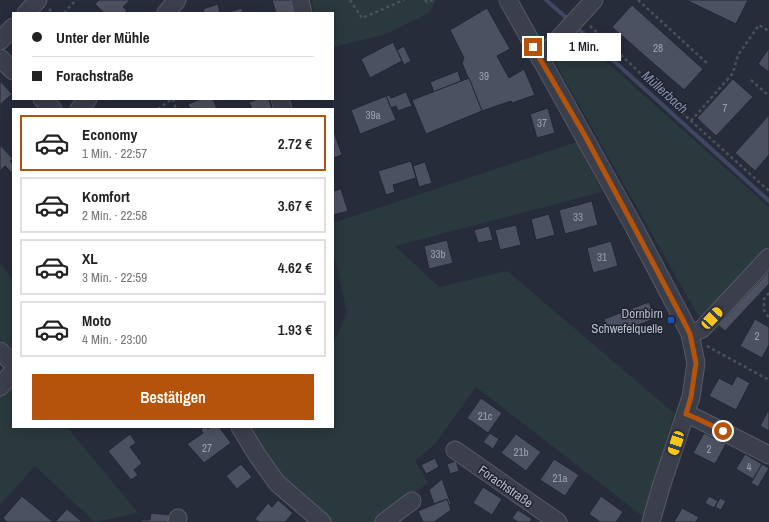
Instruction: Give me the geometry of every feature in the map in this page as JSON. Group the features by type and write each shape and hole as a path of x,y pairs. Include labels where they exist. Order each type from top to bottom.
{"street":[{"path":"27,12 38,0"},
{"path":"167,12 177,0"},
{"path":"300,0 304,12"},
{"path":"508,0 540,59 584,134 682,318 692,340 696,363 691,397 651,522"},
{"path":"540,59 594,0"},
{"path":"0,41 12,28"},
{"path":"0,58 12,70"},
{"path":"43,100 52,108"},
{"path":"80,108 87,100"},
{"path":"692,340 769,257"},
{"path":"0,351 12,363"},
{"path":"0,387 12,372"},
{"path":"686,414 711,425 769,455"},
{"path":"241,428 256,455 276,483 319,521"},
{"name":"Forachstraße","path":"454,450 558,522"},
{"path":"384,522 412,501"}],"path":[{"path":"65,12 76,0"},
{"path":"350,0 362,18 404,0"},
{"path":"425,0 427,2 434,0"},
{"path":"638,0 708,64"},
{"path":"573,22 691,121 769,191"},
{"path":"691,121 733,72 738,55 759,25 769,31"},
{"path":"752,80 769,96"},
{"path":"159,108 171,100"},
{"path":"769,293 764,299 764,310 769,318"},
{"path":"692,340 705,344 769,380"}],"shaded area":[{"path":"312,0 436,0 429,13 386,34 334,47 334,12 314,12"},
{"path":"574,33 769,207 769,246 700,319 552,57"},
{"path":"577,142 602,192 395,246 439,287 507,271 674,413 645,518 476,387 435,444 415,461 428,483 376,522 332,522 275,471 250,428 334,428 334,342 347,313 334,254 334,223"},
{"path":"0,263 12,279 12,351 0,339"},
{"path":"12,380 12,428 68,428 138,513 95,522 35,466 0,505 0,395"}],"building":[{"path":"99,0 130,0 123,7 127,10 125,12 103,12 95,4"},
{"path":"272,0 294,0 298,12 276,12"},
{"path":"686,0 748,0 736,24"},
{"path":"218,4 220,12 204,12 203,9"},
{"path":"632,5 703,69 684,90 612,27"},
{"path":"242,8 243,12 229,12"},
{"path":"487,8 510,49 497,56 509,78 524,69 535,95 482,111 462,63 464,58 450,30"},
{"path":"393,42 402,61 370,78 361,59"},
{"path":"404,46 411,61 404,65 397,50"},
{"path":"769,48 769,72 758,64"},
{"path":"458,71 461,81 434,92 430,82"},
{"path":"469,78 482,111 426,134 412,100"},
{"path":"733,79 753,97 716,136 697,118"},
{"path":"0,81 12,94 0,105"},
{"path":"406,92 412,106 398,111 396,106 391,108 386,96 389,95 391,98"},
{"path":"386,96 396,120 360,134 351,110"},
{"path":"198,100 213,100 217,108 190,108 188,104"},
{"path":"255,100 269,100 272,108 252,108 249,102"},
{"path":"548,108 555,133 537,138 530,114"},
{"path":"769,115 769,155 755,171 735,153"},
{"path":"334,132 342,155 334,158"},
{"path":"0,145 12,158 10,161 12,163 12,173 5,166 0,171"},
{"path":"411,161 416,178 393,185 395,192 386,195 378,171"},
{"path":"425,162 432,183 419,187 413,166"},
{"path":"341,189 348,211 334,215 334,191"},
{"path":"592,201 598,225 565,234 559,210"},
{"path":"549,214 555,235 536,240 531,219"},
{"path":"516,225 521,245 500,250 495,230"},
{"path":"489,226 493,240 478,243 474,230"},
{"path":"447,240 453,263 429,269 424,246"},
{"path":"611,241 618,266 593,273 587,248"},
{"path":"769,271 769,284 725,331 718,325"},
{"path":"649,302 656,318 611,336 604,319"},
{"path":"755,319 769,327 769,345 762,358 740,346"},
{"path":"737,376 750,383 736,410 709,396 719,378 732,385"},
{"path":"481,398 502,413 488,433 467,418"},
{"path":"769,409 769,431 760,426"},
{"path":"203,428 220,428 231,443 204,463 187,444 203,433 201,430"},
{"path":"490,433 499,439 493,449 483,442"},
{"path":"704,433 726,444 715,464 693,453"},
{"path":"130,434 136,443 130,447 142,463 134,470 138,475 131,480 108,451"},
{"path":"516,434 541,452 526,471 501,453"},
{"path":"745,454 762,464 753,479 736,469"},
{"path":"435,458 439,467 426,474 421,465"},
{"path":"554,459 579,475 565,496 540,480"},
{"path":"456,461 459,471 450,474 447,464"},
{"path":"241,464 252,477 237,489 226,476"},
{"path":"762,464 769,468 758,487 751,483"},
{"path":"442,479 451,504 449,505 447,499 434,504 429,490"},
{"path":"483,487 502,499 492,515 473,503"},
{"path":"22,496 53,522 7,522 3,518"},
{"path":"601,496 623,512 616,522 600,522 589,514"},
{"path":"709,496 718,501 714,508 705,503"},
{"path":"720,498 726,501 721,510 715,507"},
{"path":"447,499 451,510 434,522 423,522 418,511"},
{"path":"278,500 293,513 285,522 259,522 255,519 268,503 272,507"},
{"path":"682,508 699,517 696,522 674,522"},
{"path":"67,509 81,521 55,522"},
{"path":"518,510 532,519 530,522 518,522 512,518"},
{"path":"151,513 171,515 171,522 141,522 141,520 150,520"}],"waterway":[{"name":"Müllerbach","path":"546,0 570,21"},
{"name":"Müllerbach","path":"575,26 769,201"}],"place":[{"name":"Dornbirn Schwefelquelle","path":"671,320"}],"route":[{"path":"533,47 584,134 690,334 696,363 691,397 686,414 723,431"}]}
